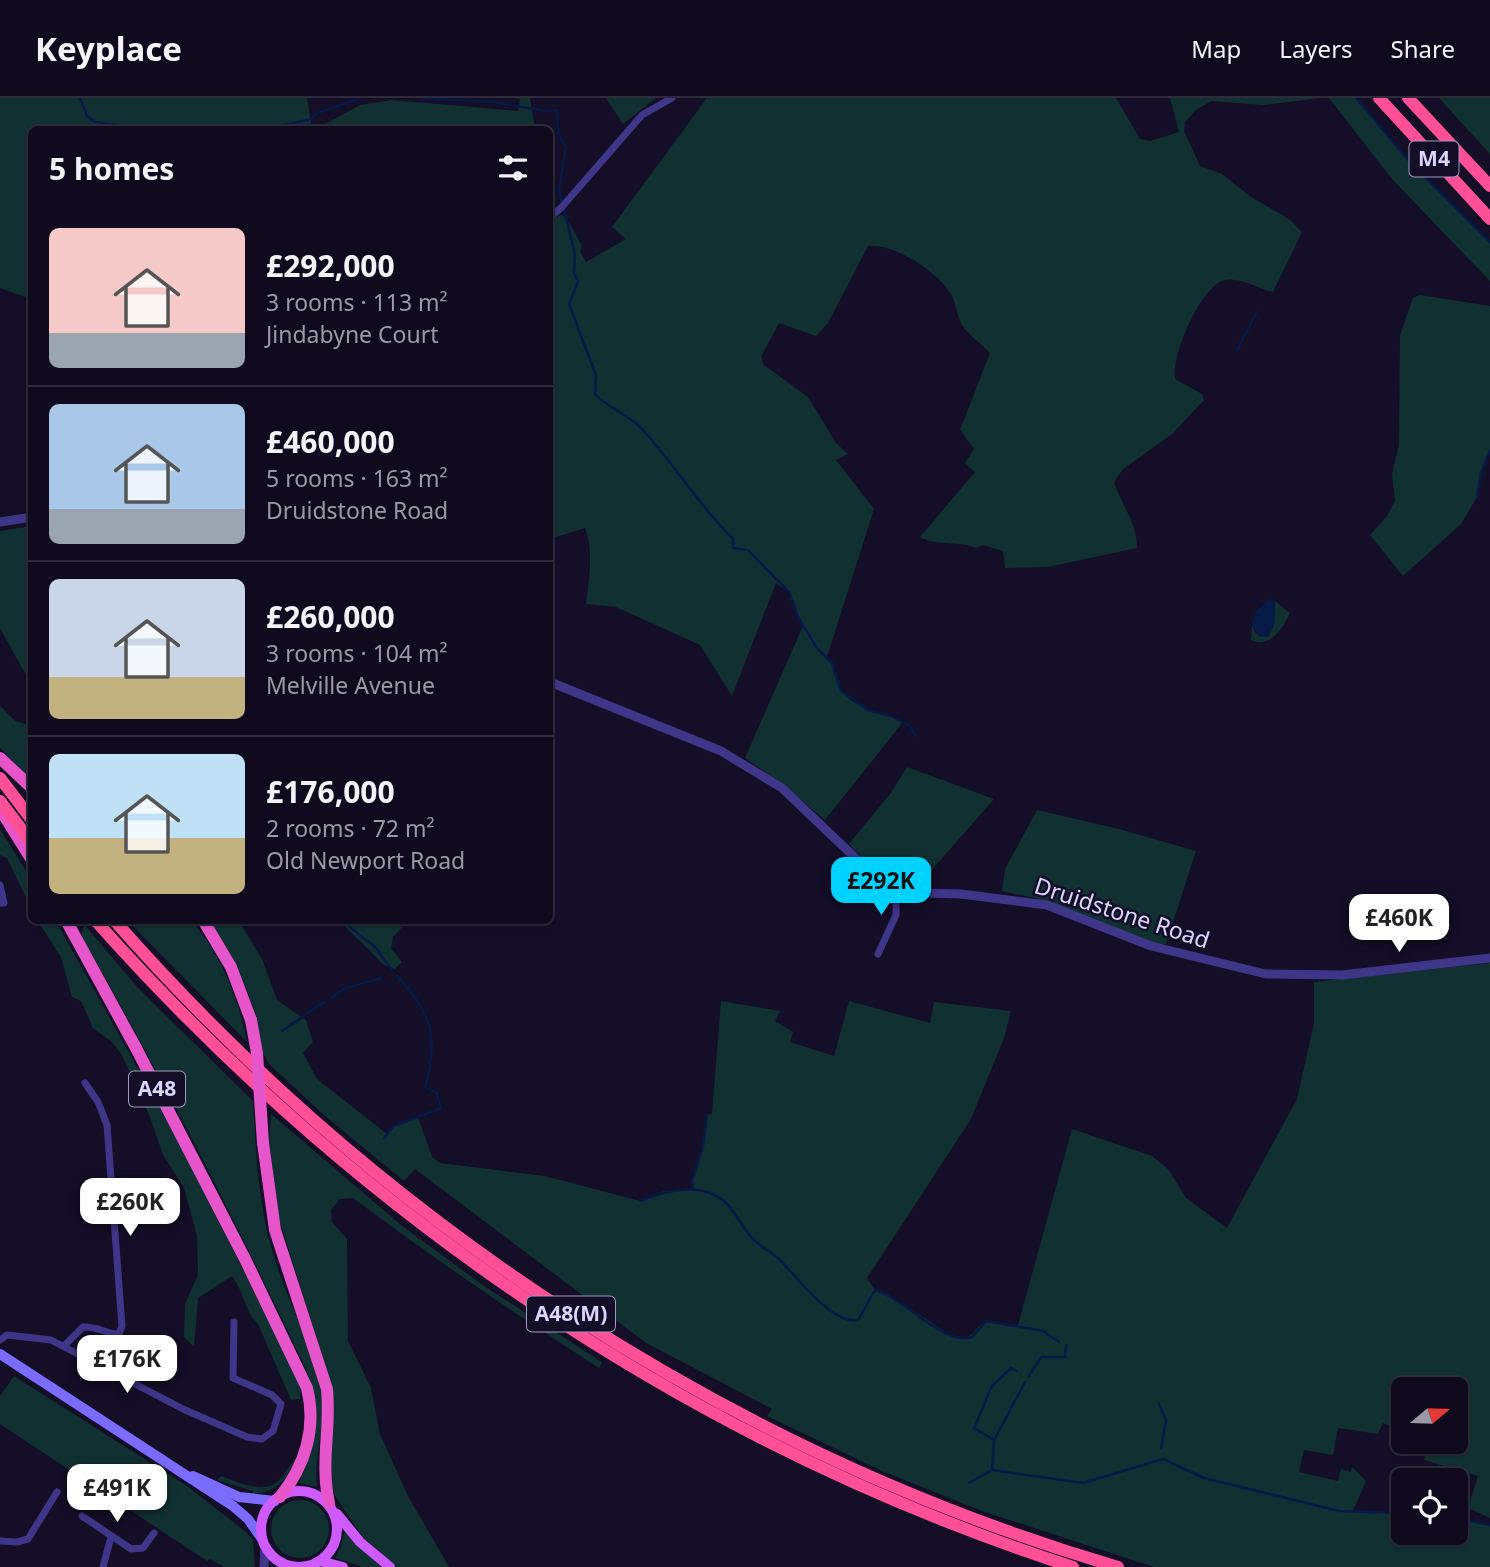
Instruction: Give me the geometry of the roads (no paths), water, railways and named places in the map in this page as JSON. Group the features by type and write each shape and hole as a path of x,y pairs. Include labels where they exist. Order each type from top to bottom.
{"highway":[{"name":"M4","path":"1379,98 1490,219"},
{"name":"M4","path":"1408,98 1490,186"},
{"path":"0,758 28,784"},
{"path":"0,778 28,815"},
{"path":"0,801 28,838"},
{"path":"0,809 28,854"},
{"name":"A48","path":"68,924 118,1013 245,1259 307,1388 311,1411 308,1441 296,1474 277,1499"},
{"name":"A48(M)","path":"99,924 176,1010 303,1130 413,1220 551,1318 665,1388 807,1462 942,1520 1073,1567"},
{"name":"A48(M)","path":"118,924 229,1041 342,1145 457,1235 577,1318 690,1386 835,1460 1005,1530 1118,1567"},
{"path":"205,924 231,967 251,1020 257,1054 263,1143 275,1230 327,1389 329,1408 323,1470 332,1507"}],"main road":[{"path":"0,1354 184,1472 242,1513 277,1560 306,1567 320,1561 335,1539 332,1507"},
{"path":"184,1472 239,1497 277,1499 312,1493 332,1507 360,1542 390,1567"},
{"path":"264,1542 262,1518 277,1499"},
{"path":"320,1561 344,1567"}],"street":[{"path":"553,214 642,115 672,98"},
{"path":"0,522 28,518"},
{"name":"Druidstone Road","path":"553,683 721,751 782,788 868,870 896,885 924,893 961,894 1047,905 1150,946 1266,974 1342,975 1490,958"},
{"path":"0,885 4,903 0,903"},
{"path":"878,954 896,915 896,885"},
{"path":"64,1346 83,1327 96,1327 119,1334 122,1326 107,1125 98,1102 85,1083"},
{"path":"0,1340 7,1335 46,1339 160,1397 256,1439 268,1436 282,1410 278,1398 233,1378 234,1322"},
{"path":"0,1541 23,1541 35,1532 57,1492"},
{"path":"43,1496 52,1501"},
{"path":"82,1517 136,1550 143,1548 153,1533"},
{"path":"35,1532 42,1537"},
{"path":"103,1567 111,1537"},
{"path":"264,1542 264,1567"}],"water":[{"path":"1270,599 1275,601 1274,625 1268,637 1260,637 1252,625 1256,611"}],"waterway":[{"path":"80,98 87,116 95,122 124,126"},
{"path":"280,126 311,119 315,114 360,98"},
{"path":"423,98 493,102 545,111 556,110 559,135 566,147 559,189 562,203"},
{"path":"1356,98 1410,162 1490,242"},
{"path":"564,209 575,255 574,273 578,281 569,304 596,375 595,394 643,430 733,539 733,548 748,550 789,592 799,619 817,648 832,663 841,691 868,710 891,716 910,726 915,736"},
{"path":"1237,350 1257,312"},
{"path":"1477,497 1481,473 1490,451"},
{"path":"346,924 375,947 392,970"},
{"path":"384,1138 394,1126 441,1108 437,1093 425,1087 432,1040 425,1014 397,976"},
{"path":"332,997 346,988 381,978"},
{"path":"282,1031 324,1002"},
{"path":"693,1189 692,1181 703,1146 707,1115"},
{"path":"640,1201 685,1190 708,1192 718,1197 731,1208 753,1239 779,1259 815,1298 848,1320 858,1320 875,1290 949,1335 972,1337 986,1321 1043,1331 1059,1342"},
{"path":"1029,1376 1041,1357 1065,1357 1066,1345"},
{"path":"994,1440 974,1428 992,1386 1011,1368 1017,1371"},
{"path":"992,1470 994,1440 1025,1382"},
{"path":"1159,1404 1166,1420 1161,1448"},
{"path":"969,1483 992,1470 1083,1483 1163,1459 1204,1478 1339,1511 1391,1513"},
{"path":"1468,1520 1490,1525"}]}
